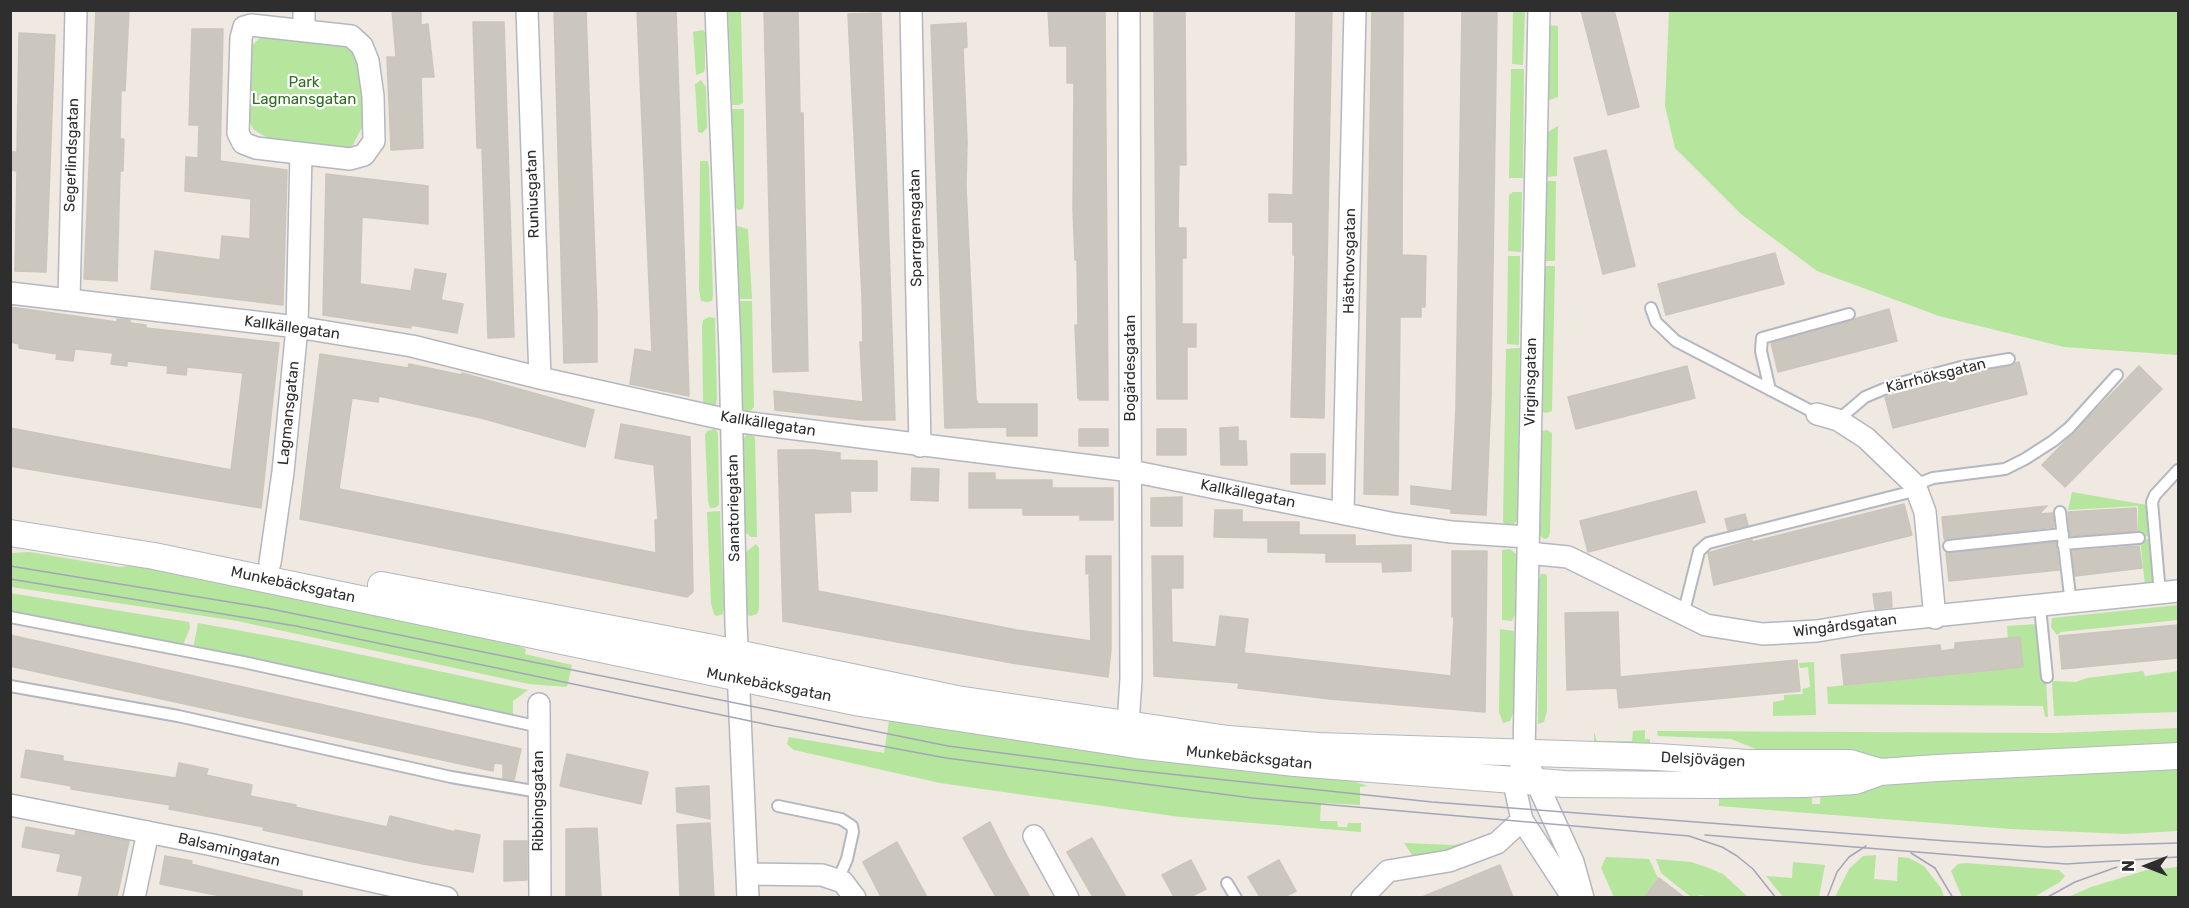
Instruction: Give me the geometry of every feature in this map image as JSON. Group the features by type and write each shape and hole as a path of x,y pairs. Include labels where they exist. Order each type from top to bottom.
{"street":[{"name":"Segerlindsgatan","path":"69,299 76,10"},
{"name":"Runiusgatan","path":"527,10 540,378"},
{"name":"Sanatoriegatan","path":"716,10 733,420 737,653 748,897"},
{"name":"Sparrgrensgatan","path":"911,10 920,446"},
{"name":"Bogärdesgatan","path":"1128,726 1131,679 1129,10"},
{"name":"Hästhovsgatan","path":"1343,512 1355,10"},
{"name":"Virginsgatan","path":"1524,753 1539,10"},
{"path":"304,20 351,36 362,46 368,60 373,96 374,141 364,155 350,159 256,148 243,142 238,133 241,38 244,27 304,20"},
{"name":"Lagmansgatan","path":"270,563 283,472 297,327 301,154"},
{"name":"Kallkällegatan","path":"10,293 297,327 412,346 540,378 733,420 920,446 1131,471 1528,545"},
{"path":"1817,414 1838,420 1866,438 1916,488 1925,512 1935,618"},
{"name":"Munkebäcksgatan","path":"10,516 270,563 737,653 957,699 1128,726 1228,739 1317,746 1524,753"},
{"name":"Munkebäcksgatan","path":"10,533 210,567 860,703 1136,745 1317,765 1526,781"},
{"path":"10,546 62,541"},
{"name":"Wingårdsgatan","path":"1528,545 1568,557 1683,615 1721,628 1763,634 2169,593"},
{"name":"Ribbingsgatan","path":"539,704 540,897"},
{"path":"1524,753 1526,781 1518,808 1522,820 1573,897"},
{"name":"Delsjövägen","path":"1524,753 1748,763 1850,763 1880,772"},
{"name":"Delsjövägen","path":"1526,781 1565,784 1805,784 1855,780 1880,772 2178,756"},
{"path":"1526,781 1548,810 1573,862 1583,897"},
{"path":"1548,810 1565,784"},
{"name":"Balsamingatan","path":"10,805 148,832 447,897"},
{"path":"1362,897 1388,871 1449,861 1497,843 1522,820"},
{"path":"134,897 148,832"},
{"path":"1034,836 1068,897"},
{"path":"747,874 822,875 838,880 849,888 855,897"}],"lane":[{"path":"1651,308 1656,322 1676,341 1817,414"},
{"path":"1770,390 1761,351 1762,338 1849,314"},
{"name":"Kärrhöksgatan","path":"1838,420 1865,397 1878,390 1961,367 2009,359"},
{"path":"1683,615 1698,551 1708,543 1916,488 1933,478 2005,469 2025,459 2069,428 2117,375"},
{"path":"2169,593 2152,502 2155,495 2178,470"},
{"path":"2060,512 2071,604"},
{"path":"1949,546 2063,539 2139,538"},
{"path":"2040,607 2047,677"},
{"path":"10,617 243,662 540,728"},
{"path":"10,686 178,716 451,777 539,792"},
{"path":"778,806 841,819 852,826 849,850 838,880"},
{"path":"1227,883 1236,897"}],"green space":[{"path":"728,11 741,11 743,103 739,105 732,105"},
{"path":"1513,11 1525,11 1523,65 1512,64"},
{"path":"1669,11 2178,11 2178,355 2064,347 1939,316 1817,271 1742,215 1675,148 1665,106"},
{"path":"1548,25 1558,26 1558,97 1547,101"},
{"path":"703,30 705,32 705,68 704,72 696,75 693,32"},
{"name":"Park Lagmansgatan","path":"263,35 342,42 352,49 362,68 362,127 353,145 347,148 272,141 253,129 249,120 251,46"},
{"path":"1511,69 1524,69 1523,178 1509,178"},
{"path":"701,80 706,87 707,123 707,128 702,133 698,132 695,84"},
{"path":"731,109 744,109 744,203 743,209 739,210 735,208 734,200"},
{"path":"1558,126 1557,176 1547,177 1546,133"},
{"path":"700,161 708,161 709,169 713,295 712,301 707,302 701,301 699,290"},
{"path":"1548,181 1556,181 1555,261 1545,261 1545,187"},
{"path":"1513,192 1522,192 1521,252 1508,251 1509,195"},
{"path":"734,225 748,229 752,299 737,299"},
{"path":"1508,256 1520,256 1519,345 1507,344"},
{"path":"1544,266 1555,266 1552,411 1546,413 1542,412"},
{"path":"737,301 752,301 754,407 748,413 740,409"},
{"path":"709,317 715,318 717,400 715,407 705,406 703,400 702,326 703,320"},
{"path":"1520,348 1517,520 1514,524 1507,525 1503,522 1506,349"},
{"path":"715,429 718,433 719,505 710,508 705,435 707,431"},
{"path":"1547,430 1552,433 1550,533 1548,538 1544,539 1539,535 1541,431"},
{"path":"748,433 755,437 757,537 751,537 745,532 742,440"},
{"path":"2072,492 2147,505 2148,536 2138,537 2138,506 2068,510"},
{"path":"720,511 724,604 723,614 717,616 714,615 711,603 707,512"},
{"path":"2149,539 2153,584 2145,585 2140,540"},
{"path":"756,544 759,548 759,609 757,614 751,616 747,615 746,552"},
{"path":"1510,549 1516,554 1515,614 1512,621 1502,620 1502,550"},
{"path":"30,552 119,567 153,563 506,641 526,649 525,654 572,665 567,687 529,684 237,621 11,587 11,553"},
{"path":"1541,574 1546,574 1547,577 1547,711 1544,722 1538,724 1538,582"},
{"path":"10,593 189,622 190,628 183,645 11,613"},
{"path":"2178,605 2178,620 2061,632 2057,635 2051,627 2052,618"},
{"path":"198,623 297,641 528,690 513,701 513,716 193,649"},
{"path":"2038,624 2040,674 2046,680 2048,717 2045,717 2043,706 1828,704 1827,687 2022,667 2008,638 2007,626"},
{"path":"1500,629 1514,631 1514,711 1510,721 1503,723 1499,712"},
{"path":"1814,662 1816,715 1773,716 1773,702 1784,700 1784,695 1803,694 1802,689 1810,687 1808,667 1800,668 1799,663"},
{"path":"2143,671 2145,676 2178,671 2178,712 2054,716 2052,681 2076,682 2087,678"},
{"path":"890,715 1341,777 1368,786 1360,787 1360,805 1321,803 1320,821 1337,821 1338,827 1347,827 1348,823 1361,823 1361,832 1180,817 940,783 794,750 787,744 789,737 884,753"},
{"path":"2178,728 2178,747 1907,758 1778,758 1731,739 1658,736 1657,731 2056,733"},
{"path":"1645,730 1645,739 1650,739 1650,743 1594,750 1594,732 1597,741 1632,741 1633,731"},
{"path":"2178,766 2178,831 2125,834 2010,829 1719,806 1719,797 1812,789 1812,804 1820,804 1821,788"},
{"path":"1404,843 1453,845 1470,843 1470,846 1414,858"},
{"path":"1876,855 1874,879 1897,881 1898,857 1909,858 1924,866 1941,888 1944,897 1835,897 1849,869 1863,856"},
{"path":"1606,857 1649,859 1658,878 1643,897 1614,897 1601,868"},
{"path":"1656,859 1691,862 1709,868 1723,874 1748,897 1702,895 1691,897 1661,873"},
{"path":"1793,862 1825,865 1819,897 1783,897 1766,876 1792,878"},
{"path":"1958,864 2059,870 2065,876 2060,882 2034,897 1962,897 1951,871"},
{"path":"2178,867 2178,897 2068,897 2091,887 2147,870"}],"building":[{"path":"96,10 129,10 125,91 121,90 120,139 124,139 123,171 120,171 117,281 84,279"},
{"path":"392,10 421,10 421,25 428,24 434,77 421,77 423,148 391,150 387,57 396,57"},
{"path":"554,10 586,10 597,362 564,363"},
{"path":"637,10 676,10 689,396 630,384 635,349 652,352"},
{"path":"764,10 798,10 800,113 803,113 808,371 773,372"},
{"path":"1048,10 1105,10 1108,400 1080,400 1078,398 1075,325 1078,325 1077,260 1075,260 1073,209 1074,83 1067,83 1067,46 1050,46"},
{"path":"1154,10 1185,10 1186,165 1179,165 1178,228 1186,228 1186,258 1182,258 1182,324 1196,324 1196,347 1187,347 1187,399 1157,399"},
{"path":"1296,10 1332,10 1324,418 1291,417 1295,255 1293,255 1293,222 1269,222 1269,194 1293,195"},
{"path":"1372,10 1403,10 1402,255 1426,256 1425,307 1421,307 1421,317 1400,317 1398,495 1364,494"},
{"path":"1462,10 1497,10 1491,396 1486,515 1451,513 1451,509 1411,504 1411,486 1452,491 1456,408"},
{"path":"1581,10 1614,10 1639,107 1608,115"},
{"path":"881,13 895,420 863,420 775,410 774,391 863,402 860,342 863,342 862,297 848,14"},
{"path":"473,22 504,22 514,337 488,338 482,148 477,148"},
{"path":"966,23 967,47 963,48 967,141 966,187 976,399 978,404 1037,404 1037,436 1007,436 1007,427 945,428 931,25"},
{"path":"192,29 223,29 220,161 287,170 283,305 151,289 155,251 220,260 222,236 250,239 251,199 185,191 186,157 198,158 199,125 189,125"},
{"path":"19,33 55,35 46,272 15,271 17,171 10,170 10,152 17,152"},
{"path":"1606,150 1635,266 1603,274 1574,158"},
{"path":"326,174 428,186 428,224 362,217 360,284 411,291 415,269 446,274 441,300 463,304 457,333 411,325 411,328 323,315"},
{"path":"1775,253 1784,284 1666,315 1658,284"},
{"path":"10,307 117,322 117,319 130,320 130,323 146,325 146,328 279,343 261,508 10,466 10,428 231,470 243,373 187,367 186,375 167,373 168,366 127,361 127,366 111,364 113,353 75,349 73,361 56,359 57,354 19,348 19,344 10,342"},
{"path":"1889,309 1897,341 1778,372 1771,343"},
{"path":"320,354 408,368 409,364 462,375 462,373 594,410 585,447 481,418 379,396 378,402 352,398 339,489 656,553 655,520 658,520 654,465 615,458 621,424 690,437 693,592 687,597 300,519"},
{"path":"2019,362 2027,394 1893,428 1885,397"},
{"path":"1687,366 1695,398 1576,429 1568,397"},
{"path":"2139,366 2162,389 2065,487 2042,465"},
{"path":"1238,427 1238,441 1246,441 1247,465 1221,465 1220,428"},
{"path":"1079,429 1108,429 1108,446 1079,446"},
{"path":"1157,429 1186,429 1186,455 1157,455"},
{"path":"778,450 814,450 840,453 840,460 877,461 877,491 850,491 851,512 814,513 818,591 1017,630 1091,641 1089,573 1086,574 1086,556 1111,556 1111,649 1108,677 1012,663 783,621"},
{"path":"1291,454 1325,454 1325,484 1291,484"},
{"path":"912,468 939,469 938,501 911,500"},
{"path":"969,473 995,473 995,480 1052,480 1052,488 1113,488 1113,520 1080,520 1080,515 1023,515 1023,508 969,508"},
{"path":"1696,491 1705,522 1588,552 1580,521"},
{"path":"1182,497 1182,526 1151,526 1151,498"},
{"path":"1904,504 1912,535 1714,585 1708,553 1752,540 1752,542"},
{"path":"2047,506 2039,514 2053,513 2054,527 1945,540 1944,538 1942,517"},
{"path":"2136,508 2137,531 2070,536 2068,512"},
{"path":"1215,510 1242,510 1242,522 1299,522 1299,535 1355,535 1355,546 1411,545 1411,571 1383,572 1382,562 1326,562 1326,553 1268,552 1268,538 1214,537"},
{"path":"1745,514 1748,525 1728,530 1725,519"},
{"path":"2056,542 2059,570 1949,581 1946,553"},
{"path":"2139,546 2142,568 2075,576 2072,551"},
{"path":"1452,551 1487,551 1485,712 1330,699 1238,688 1239,683 1154,676 1152,556 1183,556 1183,588 1171,588 1172,642 1216,647 1220,616 1248,619 1244,653 1451,676 1454,617 1452,617"},
{"path":"1891,592 1892,607 1875,609 1873,594"},
{"path":"1618,612 1620,677 1797,660 1800,691 1619,708 1617,688 1567,690 1565,613"},
{"path":"2178,625 2178,658 2062,669 2059,636"},
{"path":"10,635 521,749 514,780 503,778 503,764 494,763 493,771 10,666"},
{"path":"2020,637 2023,667 1844,685 1841,655 1940,645 1941,651 1955,649 1955,643"},
{"path":"26,750 63,756 63,761 176,778 179,763 208,769 206,775 252,785 250,796 296,805 295,807 387,827 390,816 455,832 455,830 480,835 473,872 423,864 263,830 264,827 169,809 170,805 71,789 71,786 21,777"},
{"path":"567,754 648,772 641,804 560,786"},
{"path":"709,786 710,819 677,812 676,788"},
{"path":"990,822 1030,897 996,897 963,838"},
{"path":"710,823 714,897 680,897 677,825"},
{"path":"26,827 75,836 76,831 129,841 117,897 78,897 83,876 57,871 61,854 22,847"},
{"path":"597,828 601,897 566,897 566,829"},
{"path":"1092,838 1126,897 1093,897 1067,852"},
{"path":"504,841 527,841 527,880 504,881"},
{"path":"897,842 927,897 881,897 863,862"},
{"path":"165,856 192,861 191,864 302,891 302,897 226,897 160,884"},
{"path":"1191,860 1206,889 1190,897 1174,897 1162,875"},
{"path":"1279,860 1296,891 1284,897 1260,897 1248,877"},
{"path":"1500,865 1513,897 1422,897"},
{"path":"1659,878 1684,897 1644,897"}],"tram line":[{"path":"10,566 266,608 948,746 1132,770 1432,802 1947,841 2046,847 2178,843"},
{"path":"10,579 296,626 774,726 946,758 1252,798 1689,836 1722,847 1737,856 1753,869 1776,898"},
{"path":"1705,835 2066,864 2178,857"},
{"path":"1827,898 1837,872 1849,857 1866,846"},
{"path":"1911,853 1935,868 1953,898"},
{"path":"2046,898 2075,882 2117,867"}]}
